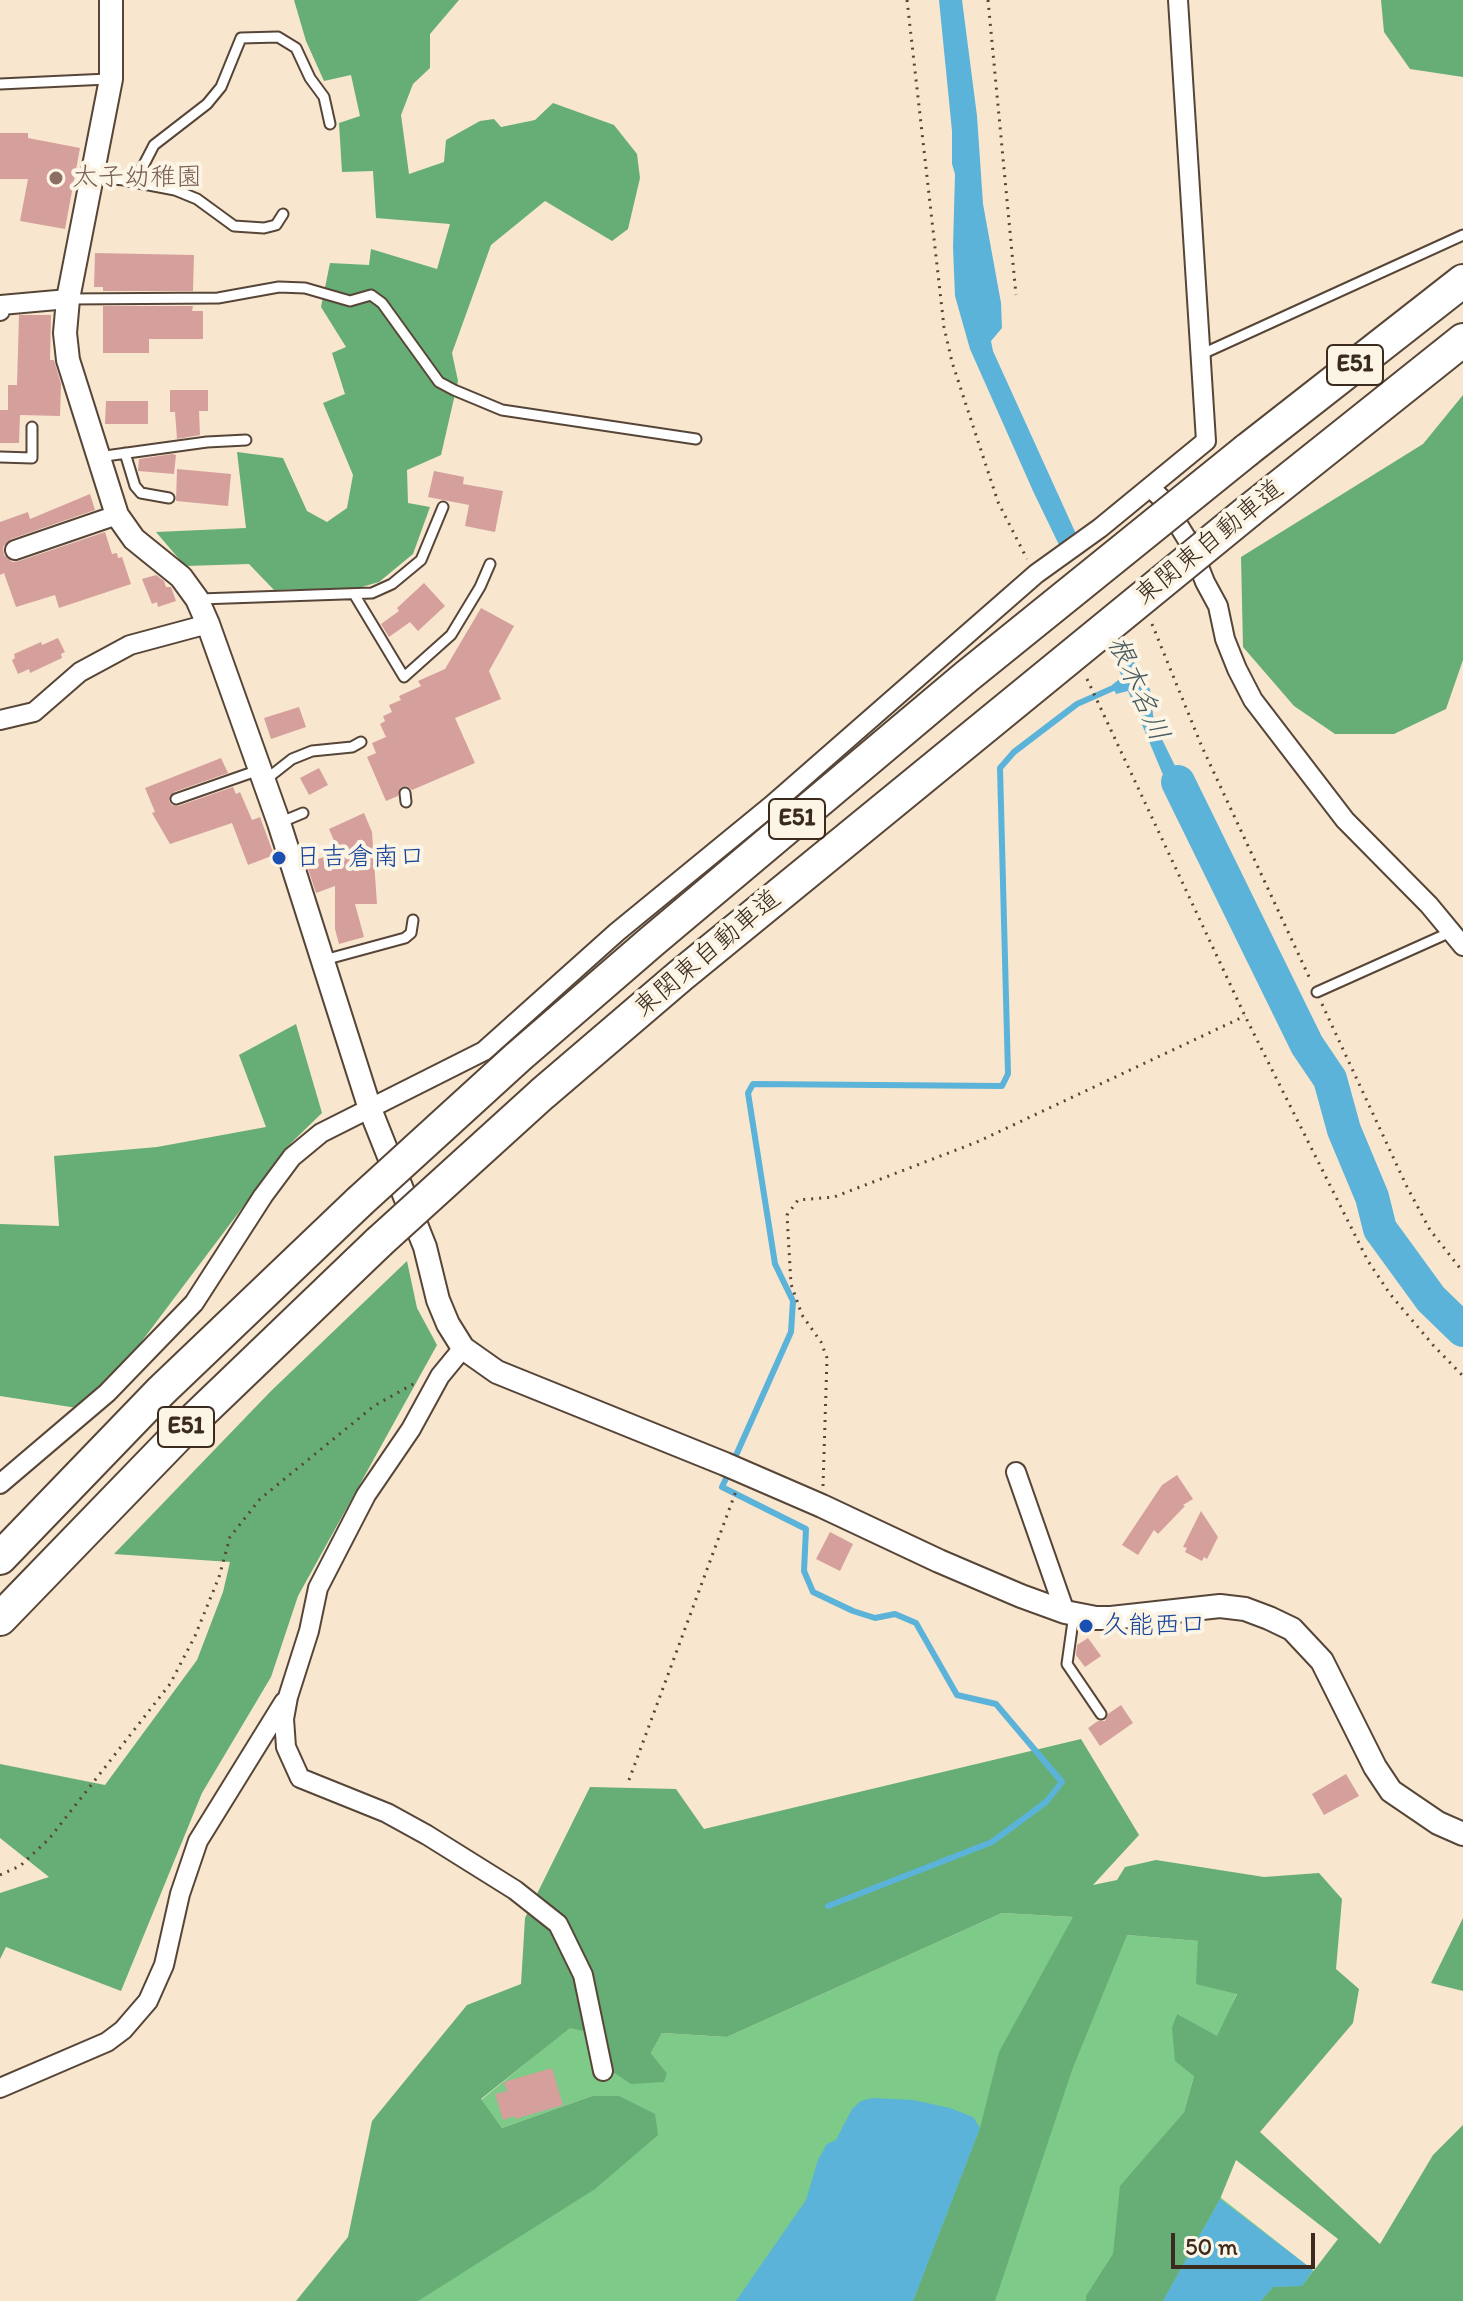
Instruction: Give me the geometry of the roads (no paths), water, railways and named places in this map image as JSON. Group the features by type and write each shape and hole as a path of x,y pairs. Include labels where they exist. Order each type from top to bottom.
{"highway":[{"name":"東関東自動車道","path":"0,1558 161,1391 359,1202 518,1057 966,677 1247,450 1463,281"},
{"name":"東関東自動車道","path":"0,1619 183,1430 379,1242 542,1094 680,976 1463,340"}],"street":[{"path":"111,0 111,79 68,299 65,333 68,360 117,515 134,539 181,577 197,599 208,624 279,823 370,1109 425,1247 438,1300 463,1348 497,1372 737,1469 939,1561 1070,1613 1111,1618 1220,1606 1245,1609 1292,1629 1322,1661 1375,1767 1391,1791 1438,1823 1463,1834"},
{"path":"0,1484 107,1393 194,1303 292,1157 321,1133 484,1051 617,932 772,805 1040,571 1100,528 1206,441 1178,0"},
{"path":"0,311 0,304 68,299"},
{"path":"1150,487 1163,500 1190,544 1218,606 1225,639 1237,669 1253,700 1345,820 1458,938"},
{"path":"15,550 117,515"},
{"path":"0,720 34,712 80,672 130,645 208,624"},
{"path":"463,1348 440,1376 411,1429 366,1495 318,1588 309,1631 288,1697 284,1719 286,1747 300,1778 387,1813 427,1835 515,1890 558,1924 583,1975 603,2071"},
{"path":"1016,1472 1070,1613"},
{"path":"0,2088 107,2042 123,2030 148,2001 164,1965 180,1894 198,1841 288,1697"}],"lane":[{"path":"124,180 138,176 154,145 207,104 221,87 241,38 278,37 296,48 310,78 324,97 330,124"},
{"path":"0,84 111,79"},
{"path":"92,177 175,190 197,199 234,226 264,228 276,225 283,214"},
{"path":"1200,355 1463,235"},
{"path":"68,299 218,298 279,287 305,288 350,301 371,295 382,303 439,382 454,390 502,410 696,439"},
{"path":"0,457 32,458 32,427"},
{"path":"98,457 207,442 246,440"},
{"path":"125,453 135,486 141,493 169,498"},
{"path":"197,599 372,593 392,584 421,560 443,507"},
{"path":"354,594 404,677 451,635 490,564"},
{"path":"176,799 262,775 312,751 352,747 361,742"},
{"path":"279,823 303,813"},
{"path":"323,961 405,938 411,933 413,920"},
{"path":"1317,992 1458,938"},
{"path":"1070,1613 1067,1664 1101,1714"}],"water":[{"path":"939,0 962,0 977,116 983,204 1001,303 1002,328 991,341 993,351 1140,675 1150,689 1154,723 1205,827 1183,814 1166,782 1128,691 1116,694 1112,685 1122,677 1033,491 970,349 955,296 955,174"},
{"path":"873,2098 913,2100 950,2108 973,2117 980,2128 913,2301 736,2301 806,2200 818,2160 827,2144 836,2140 852,2109 861,2101"},
{"path":"1220,2199 1313,2270 1302,2286 1273,2287 1261,2301 1163,2301"}],"waterway":[{"path":"733,1462 791,1332 793,1301 775,1264 748,1093 753,1084 1002,1086 1008,1074 1000,768 1014,752 1077,704 1120,685"},
{"name":"根木名川","path":"1178,782 1307,1045 1330,1079 1344,1130 1372,1197 1380,1229 1431,1299 1463,1330"},
{"path":"729,1472 722,1487 806,1529 804,1571 813,1592 875,1618 895,1614 916,1623 957,1695 996,1704 1062,1782 1046,1802 992,1842 828,1906"}],"place":[{"name":"太子幼稚園","path":"56,178"},
{"name":"日吉倉南口","path":"279,858"},
{"name":"久能西口","path":"1086,1626"}]}
